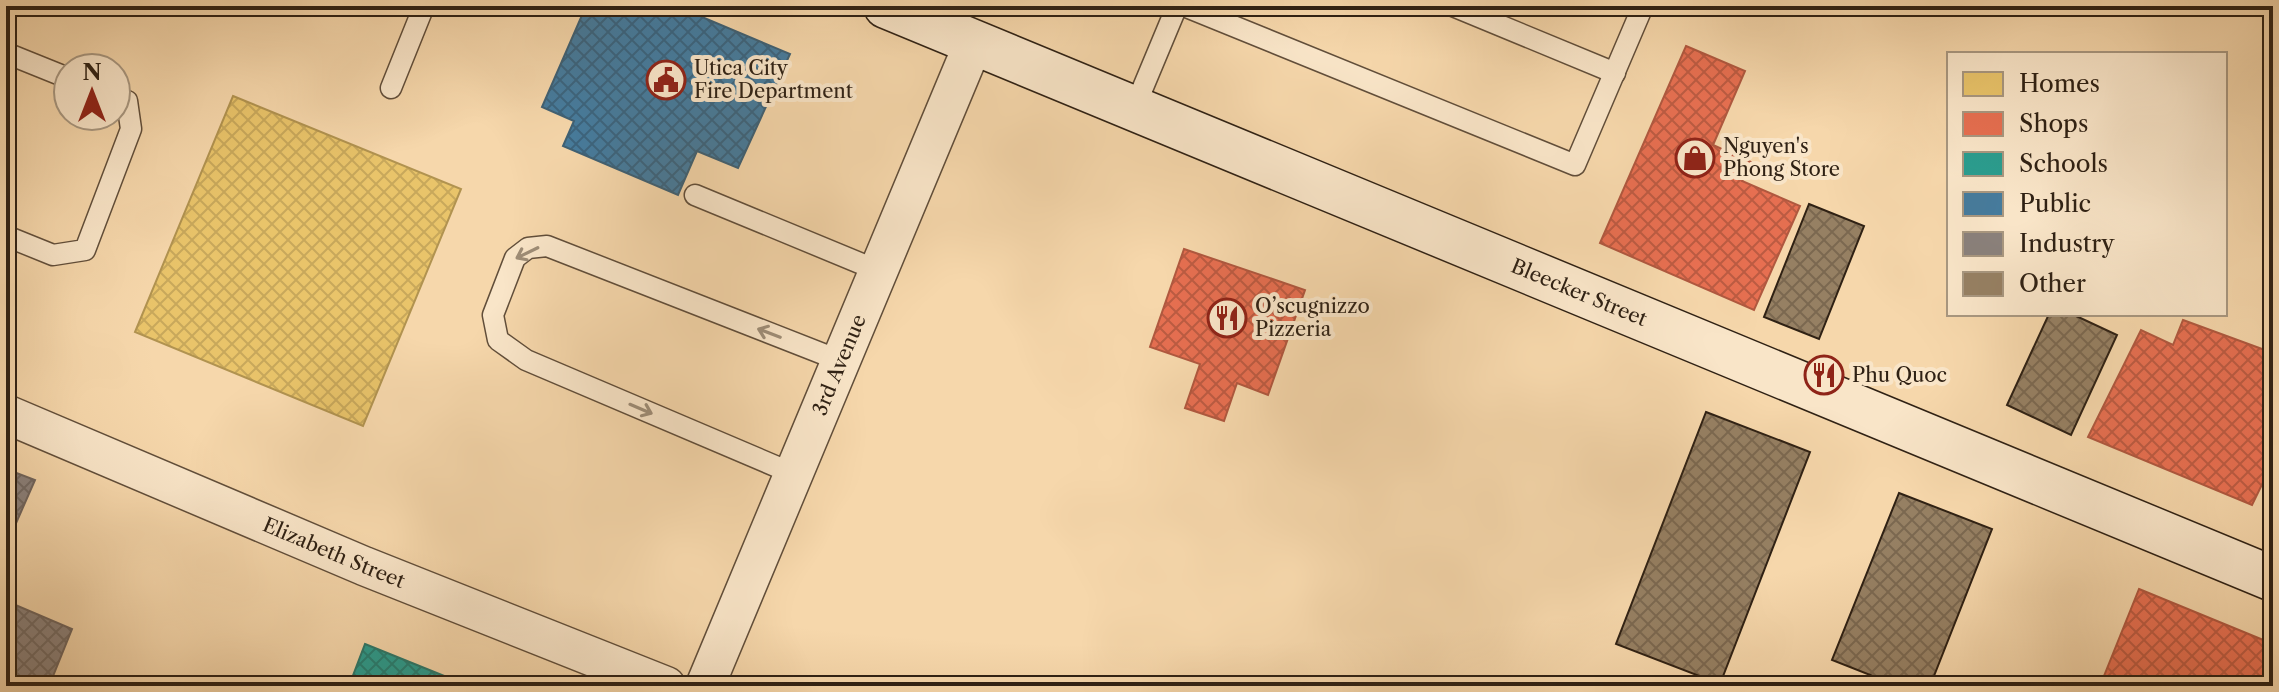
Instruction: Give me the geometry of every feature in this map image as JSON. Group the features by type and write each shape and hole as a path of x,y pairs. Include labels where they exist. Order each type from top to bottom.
{"street":[{"name":"Bleecker Street","path":"886,6 2273,579"},
{"name":"3rd Avenue","path":"705,686 974,42"},
{"name":"Elizabeth Street","path":"6,414 343,558 666,686"}],"lane":[{"path":"391,88 424,6"},
{"path":"1134,109 1177,6"},
{"path":"1184,6 1575,165 1643,6"},
{"path":"1453,6 1615,73"},
{"path":"6,53 52,72"},
{"path":"6,236 53,255 85,250 130,132"},
{"path":"695,195 879,271"},
{"path":"794,474 526,360 498,340 493,315 515,258 528,248 547,246 841,361"}],"path":[{"path":"523,678 525,686"}],"building: Homes":[{"path":"233,96 461,189 363,426 135,332"}],"building: Shops":[{"path":"1686,46 1745,71 1713,145 1751,162 1742,181 1800,206 1754,310 1600,243"},
{"name":"O’scugnizzo Pizzeria","path":"1184,249 1305,290 1268,395 1237,383 1224,421 1185,408 1200,364 1150,347"},
{"path":"2183,320 2273,353 2273,462 2252,505 2088,437 2141,330 2173,345"},
{"path":"2139,589 2273,644 2273,686 2100,686"}],"building: Schools":[{"path":"365,644 469,686 349,686"}],"building: Public":[{"name":"Utica City Fire Department","path":"586,6 676,6 790,54 738,168 697,151 678,195 563,146 574,121 542,107"}],"building: Industry":[{"path":"6,469 35,480 6,546"},
{"path":"6,601 72,629 49,686 6,686"}],"building: Other":[{"path":"1809,204 1864,226 1819,339 1764,317"},
{"path":"2048,316 2076,316 2117,335 2071,435 2007,405"},
{"path":"1706,412 1810,452 1720,684 1616,644"},
{"path":"1899,493 1992,529 1930,686 1898,686 1832,660"}],"place":[{"name":"Utica City Fire Department","path":"666,80"},
{"name":"Nguyen's Phong Store","path":"1695,158"},
{"name":"O’scugnizzo Pizzeria","path":"1227,318"},
{"name":"Phu Quoc","path":"1824,375"}]}
